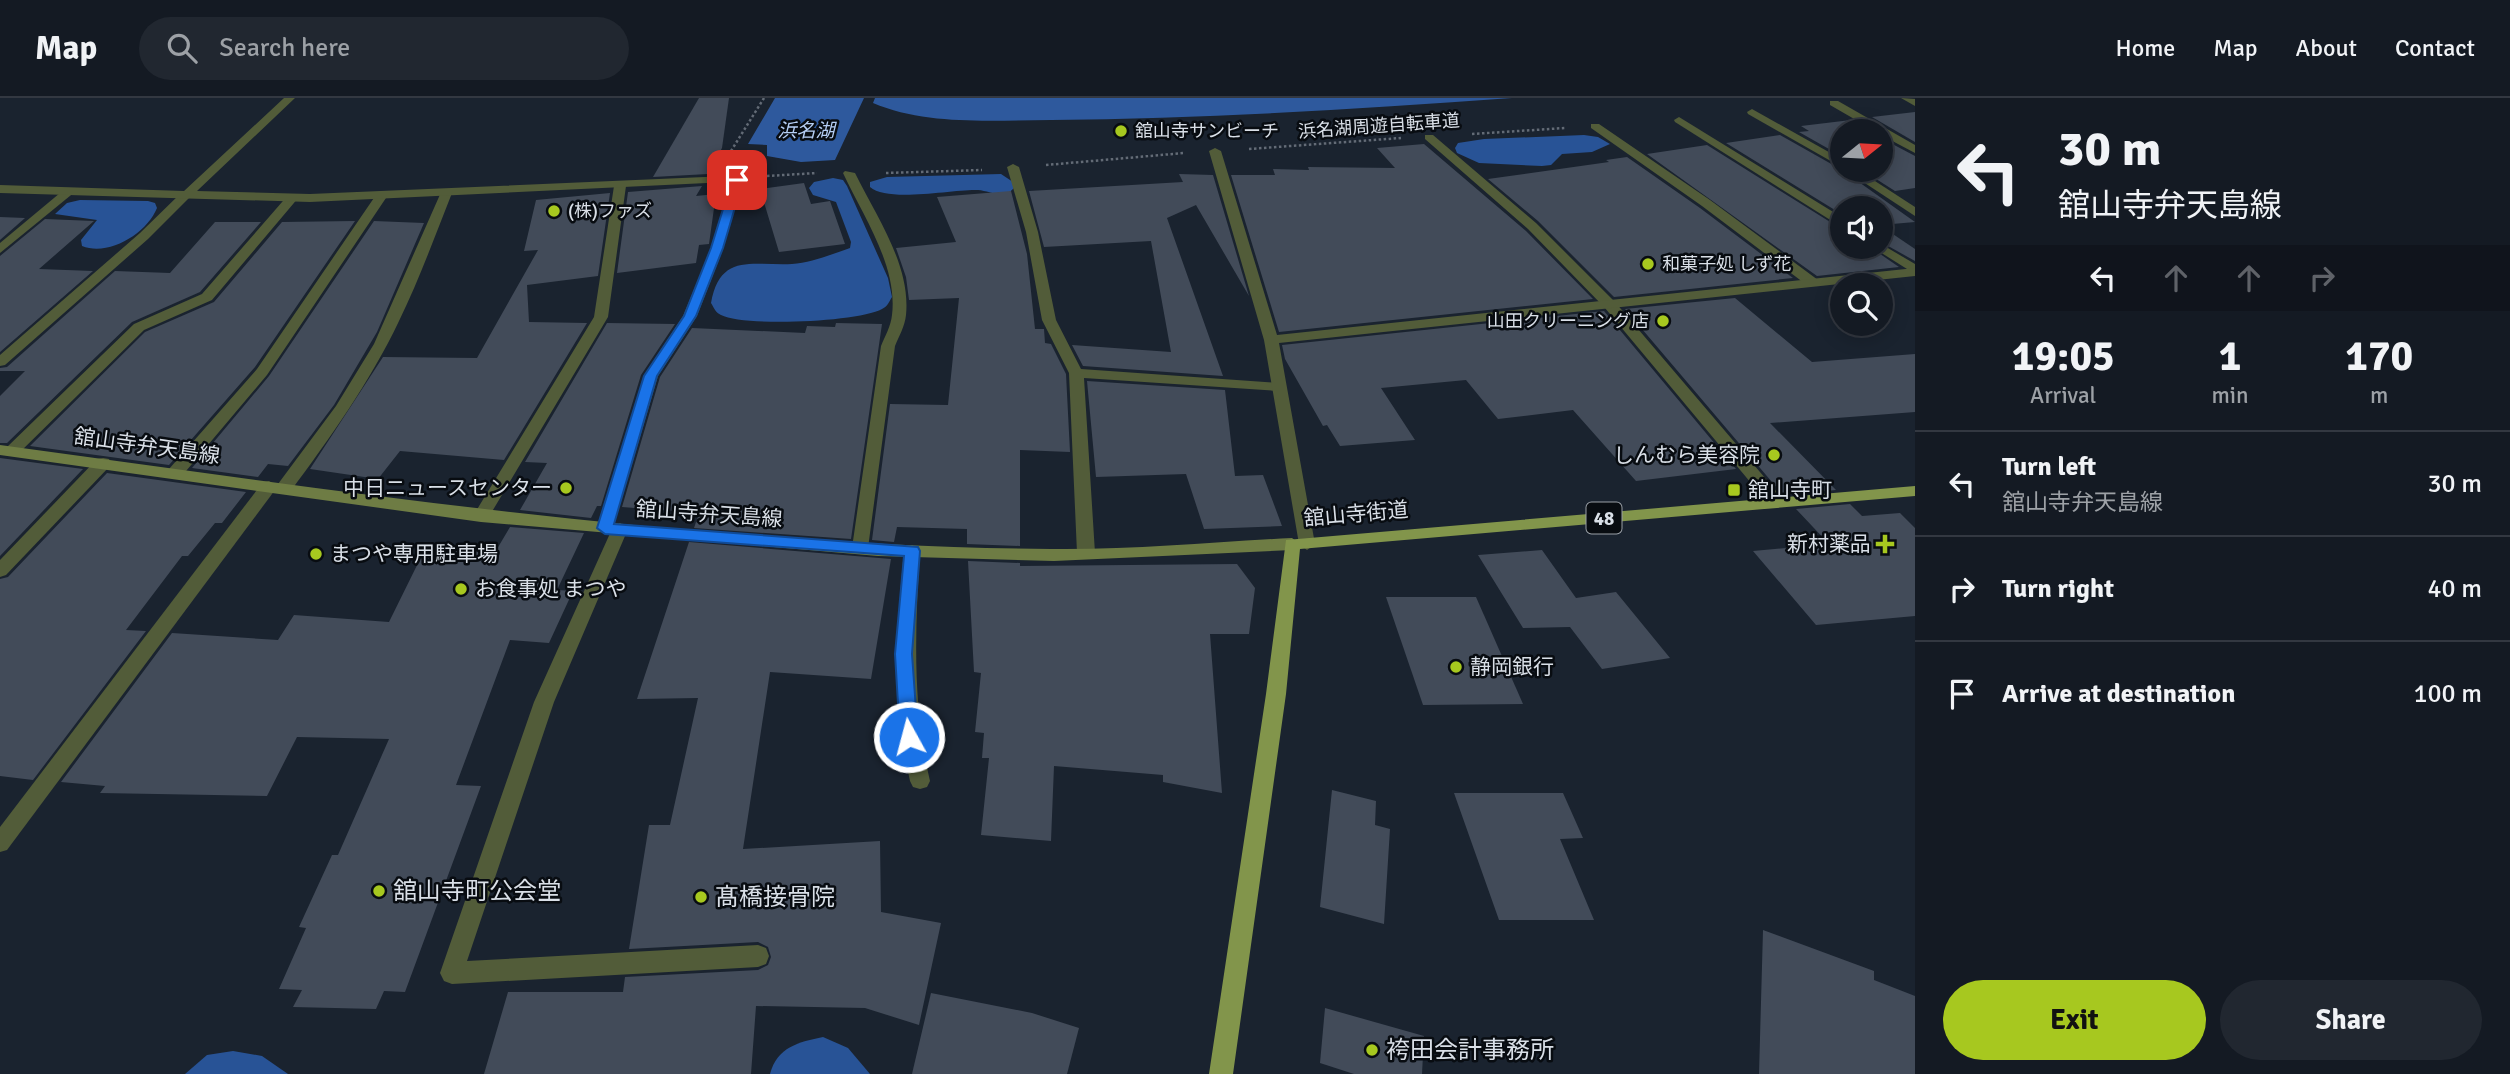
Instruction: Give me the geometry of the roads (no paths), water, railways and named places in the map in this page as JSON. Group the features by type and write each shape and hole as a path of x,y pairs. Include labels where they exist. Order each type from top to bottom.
{"main road":[{"name":"舘山寺弁天島線","path":"6,451 481,516 860,548 1086,553 1300,544"},
{"name":"舘山寺街道","path":"1221,1074 1300,544 1915,491"}],"street":[{"path":"0,362 144,236 290,98"},
{"path":"1906,98 1915,103"},
{"path":"1834,103 1915,149"},
{"path":"1752,112 1830,157"},
{"path":"1679,120 1830,216"},
{"path":"1595,126 1706,203 1813,283"},
{"path":"1429,136 1532,226 1611,306 1777,503"},
{"path":"1215,151 1271,340 1300,544"},
{"path":"1013,167 1032,232 1049,320 1076,373 1086,553"},
{"path":"849,173 896,277 900,296 899,316 888,346 860,548"},
{"path":"0,190 293,198 733,180 717,248 690,316 651,376 612,529 544,702 452,973 758,956"},
{"path":"1869,182 1915,212"},
{"path":"481,516 601,317 620,186"},
{"path":"0,249 70,191"},
{"path":"0,843 276,487 326,432 373,357 405,292 446,193"},
{"path":"175,473 262,372 382,195"},
{"path":"6,451 139,327 207,297 293,198"},
{"path":"1893,257 1915,271"},
{"path":"1271,340 1611,306 1915,271"},
{"path":"1076,373 1279,387"},
{"path":"0,571 103,463"},
{"path":"912,551 903,654 904,694 909,737 920,781"}],"water":[{"name":"浜名湖","path":"775,98 864,98 835,160 801,162 767,156 767,145 748,144"},
{"name":"浜名湖","path":"875,98 1512,98 1224,116 984,121 916,115 873,103"}],"place":[{"name":"舘山寺サンビーチ","path":"1121,131"},
{"name":"(株)ファズ","path":"554,211"},
{"name":"和菓子処 しず花","path":"1648,264"},
{"name":"山田クリーニング店","path":"1663,321"},
{"name":"しんむら美容院","path":"1774,455"},
{"name":"中日ニュースセンター","path":"566,488"},
{"name":"舘山寺町","path":"1734,490"},
{"name":"新村薬品","path":"1885,544"},
{"name":"まつや専用駐車場","path":"316,554"},
{"name":"お食事処 まつや","path":"461,589"},
{"name":"静岡銀行","path":"1456,667"},
{"name":"舘山寺町公会堂","path":"379,891"},
{"name":"髙橋接骨院","path":"701,897"},
{"name":"袴田会計事務所","path":"1372,1050"}]}
